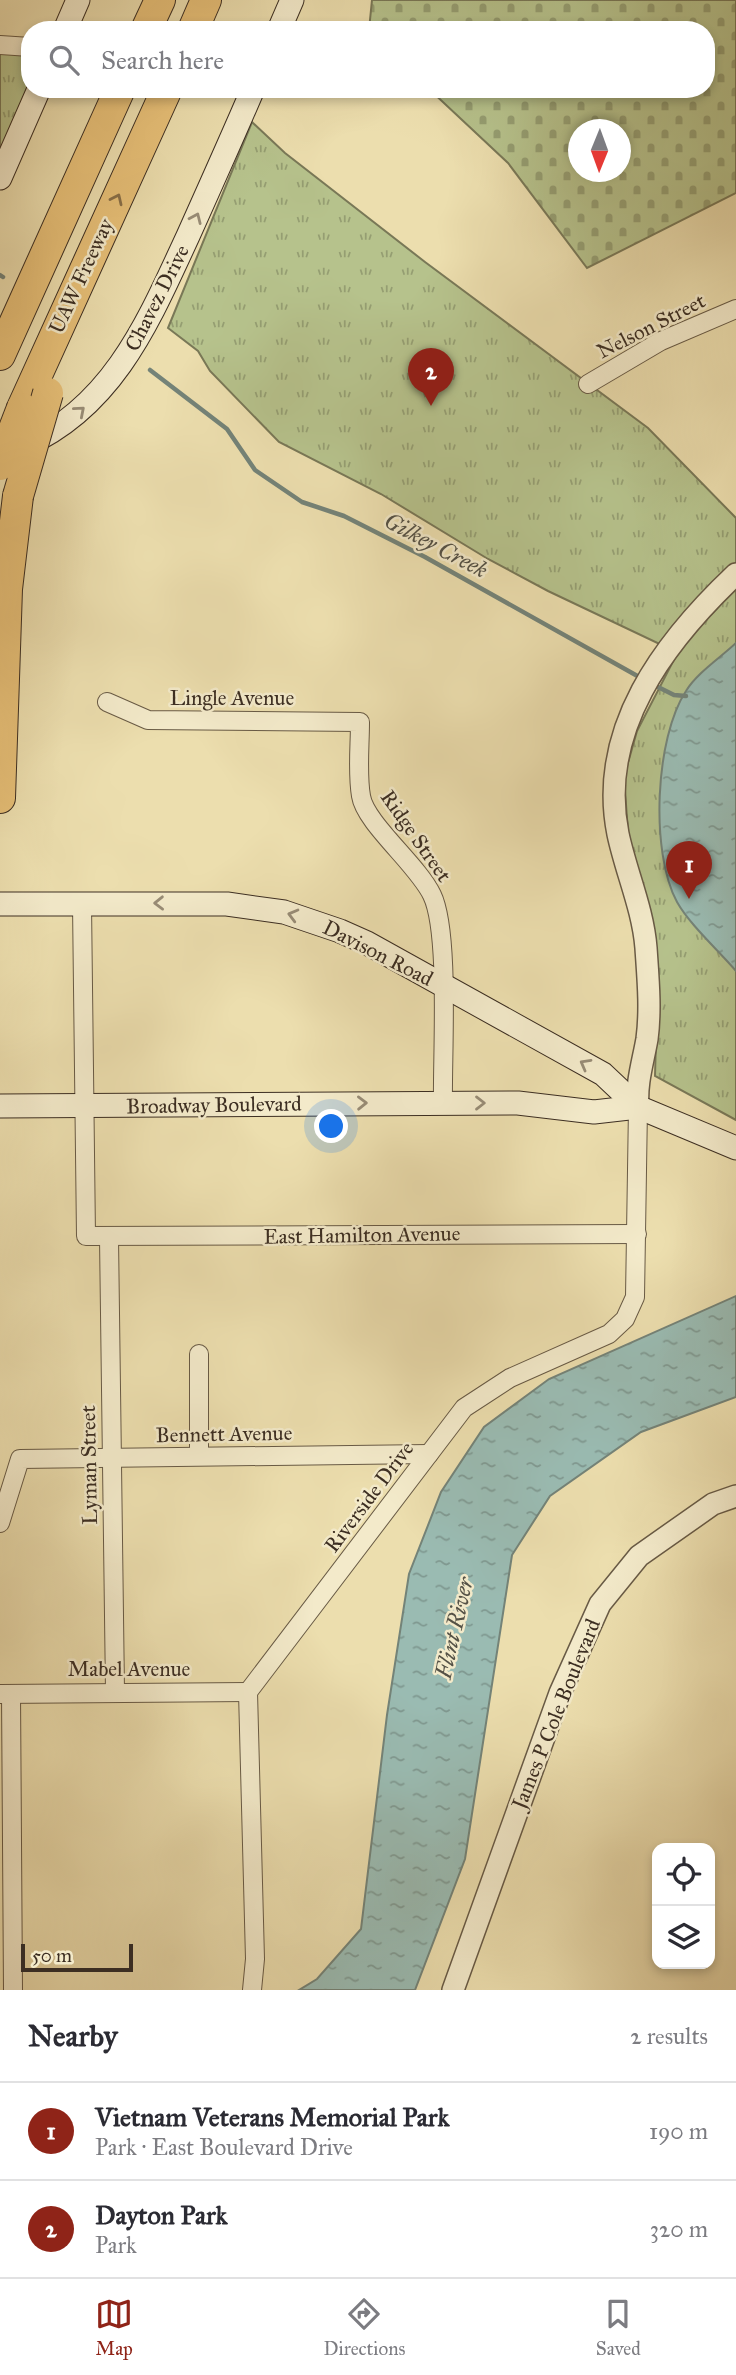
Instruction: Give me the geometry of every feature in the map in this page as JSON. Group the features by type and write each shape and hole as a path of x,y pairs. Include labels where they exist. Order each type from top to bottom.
{"highway":[{"path":"150,21 160,0"},
{"path":"197,21 206,0"},
{"name":"UAW Freeway","path":"0,355 116,98"},
{"name":"UAW Freeway","path":"0,466 22,408 163,98"},
{"path":"0,309 98,138"},
{"path":"0,798 7,589 18,496 89,261"}],"main road":[{"path":"69,21 78,0"},
{"path":"283,21 292,0"},
{"path":"0,178 35,98"},
{"name":"Chavez Drive","path":"0,456 59,428 78,414 96,397 131,352 162,292 249,98"},
{"name":"Davison Road","path":"0,904 194,903 284,912 340,930 603,1074 638,1107"},
{"name":"Broadway Boulevard","path":"0,1106 443,1102 547,1104 594,1112 638,1107"},
{"path":"638,1107 736,1148"}],"street":[{"path":"0,45 21,46"},
{"name":"Nelson Street","path":"588,384 662,341 736,309"},
{"path":"638,1107 636,1091 647,1040 649,989 645,940 617,832 616,763 634,704 658,662 704,604 736,574"},
{"name":"Lingle Avenue","path":"107,702 148,720 360,722"},
{"name":"Ridge Street","path":"360,722 361,798 369,814 411,862 433,897 440,936 443,1102"},
{"path":"82,904 86,1106"},
{"name":"East Hamilton Avenue","path":"86,1106 86,1236 638,1234"},
{"name":"Riverside Drive","path":"248,1692 464,1408 510,1377 609,1334 625,1319 635,1297 638,1107"},
{"name":"Lyman Street","path":"109,1238 115,1691"},
{"path":"199,1354 199,1456"},
{"name":"Bennett Avenue","path":"0,1523 20,1459 429,1454"},
{"name":"James P Cole Boulevard","path":"453,1990 560,1693 600,1604 639,1556 713,1504 736,1496"},
{"path":"248,1692 254,1959 252,1990"},
{"name":"Mabel Avenue","path":"5,1694 248,1692"},
{"path":"5,1694 7,1922 13,1990"}],"green space":[{"path":"372,0 736,0 736,193 587,268 508,163 439,98 715,98 715,21 370,21"},
{"path":"0,49 21,49 21,98 27,98 0,176"},
{"path":"252,122 285,153 425,262 648,428 736,518 736,574 668,648 548,591 488,559 381,494 279,442 210,371 198,351 168,328"},
{"path":"736,588 736,1120 655,1076 658,965 628,832 624,777 637,731 681,646"}],"water":[{"path":"736,643 736,971 697,929 677,902 668,881 663,855 660,795 662,765 668,737 686,691 696,678"},
{"name":"Flint River","path":"736,1296 736,1397 641,1432 550,1496 512,1555 465,1859 415,1990 299,1990 317,1979 361,1929 387,1715 409,1574 441,1492 484,1427 549,1379"}],"waterway":[{"name":"Gilkey Creek","path":"150,370 227,429 255,470 302,502 344,516 425,557 641,678"},
{"name":"Gilkey Creek","path":"652,684 674,695 686,696"}],"place":[{"name":"Dayton Park","path":"431,406"},
{"name":"Vietnam Veterans Memorial Park","path":"689,899"}]}
